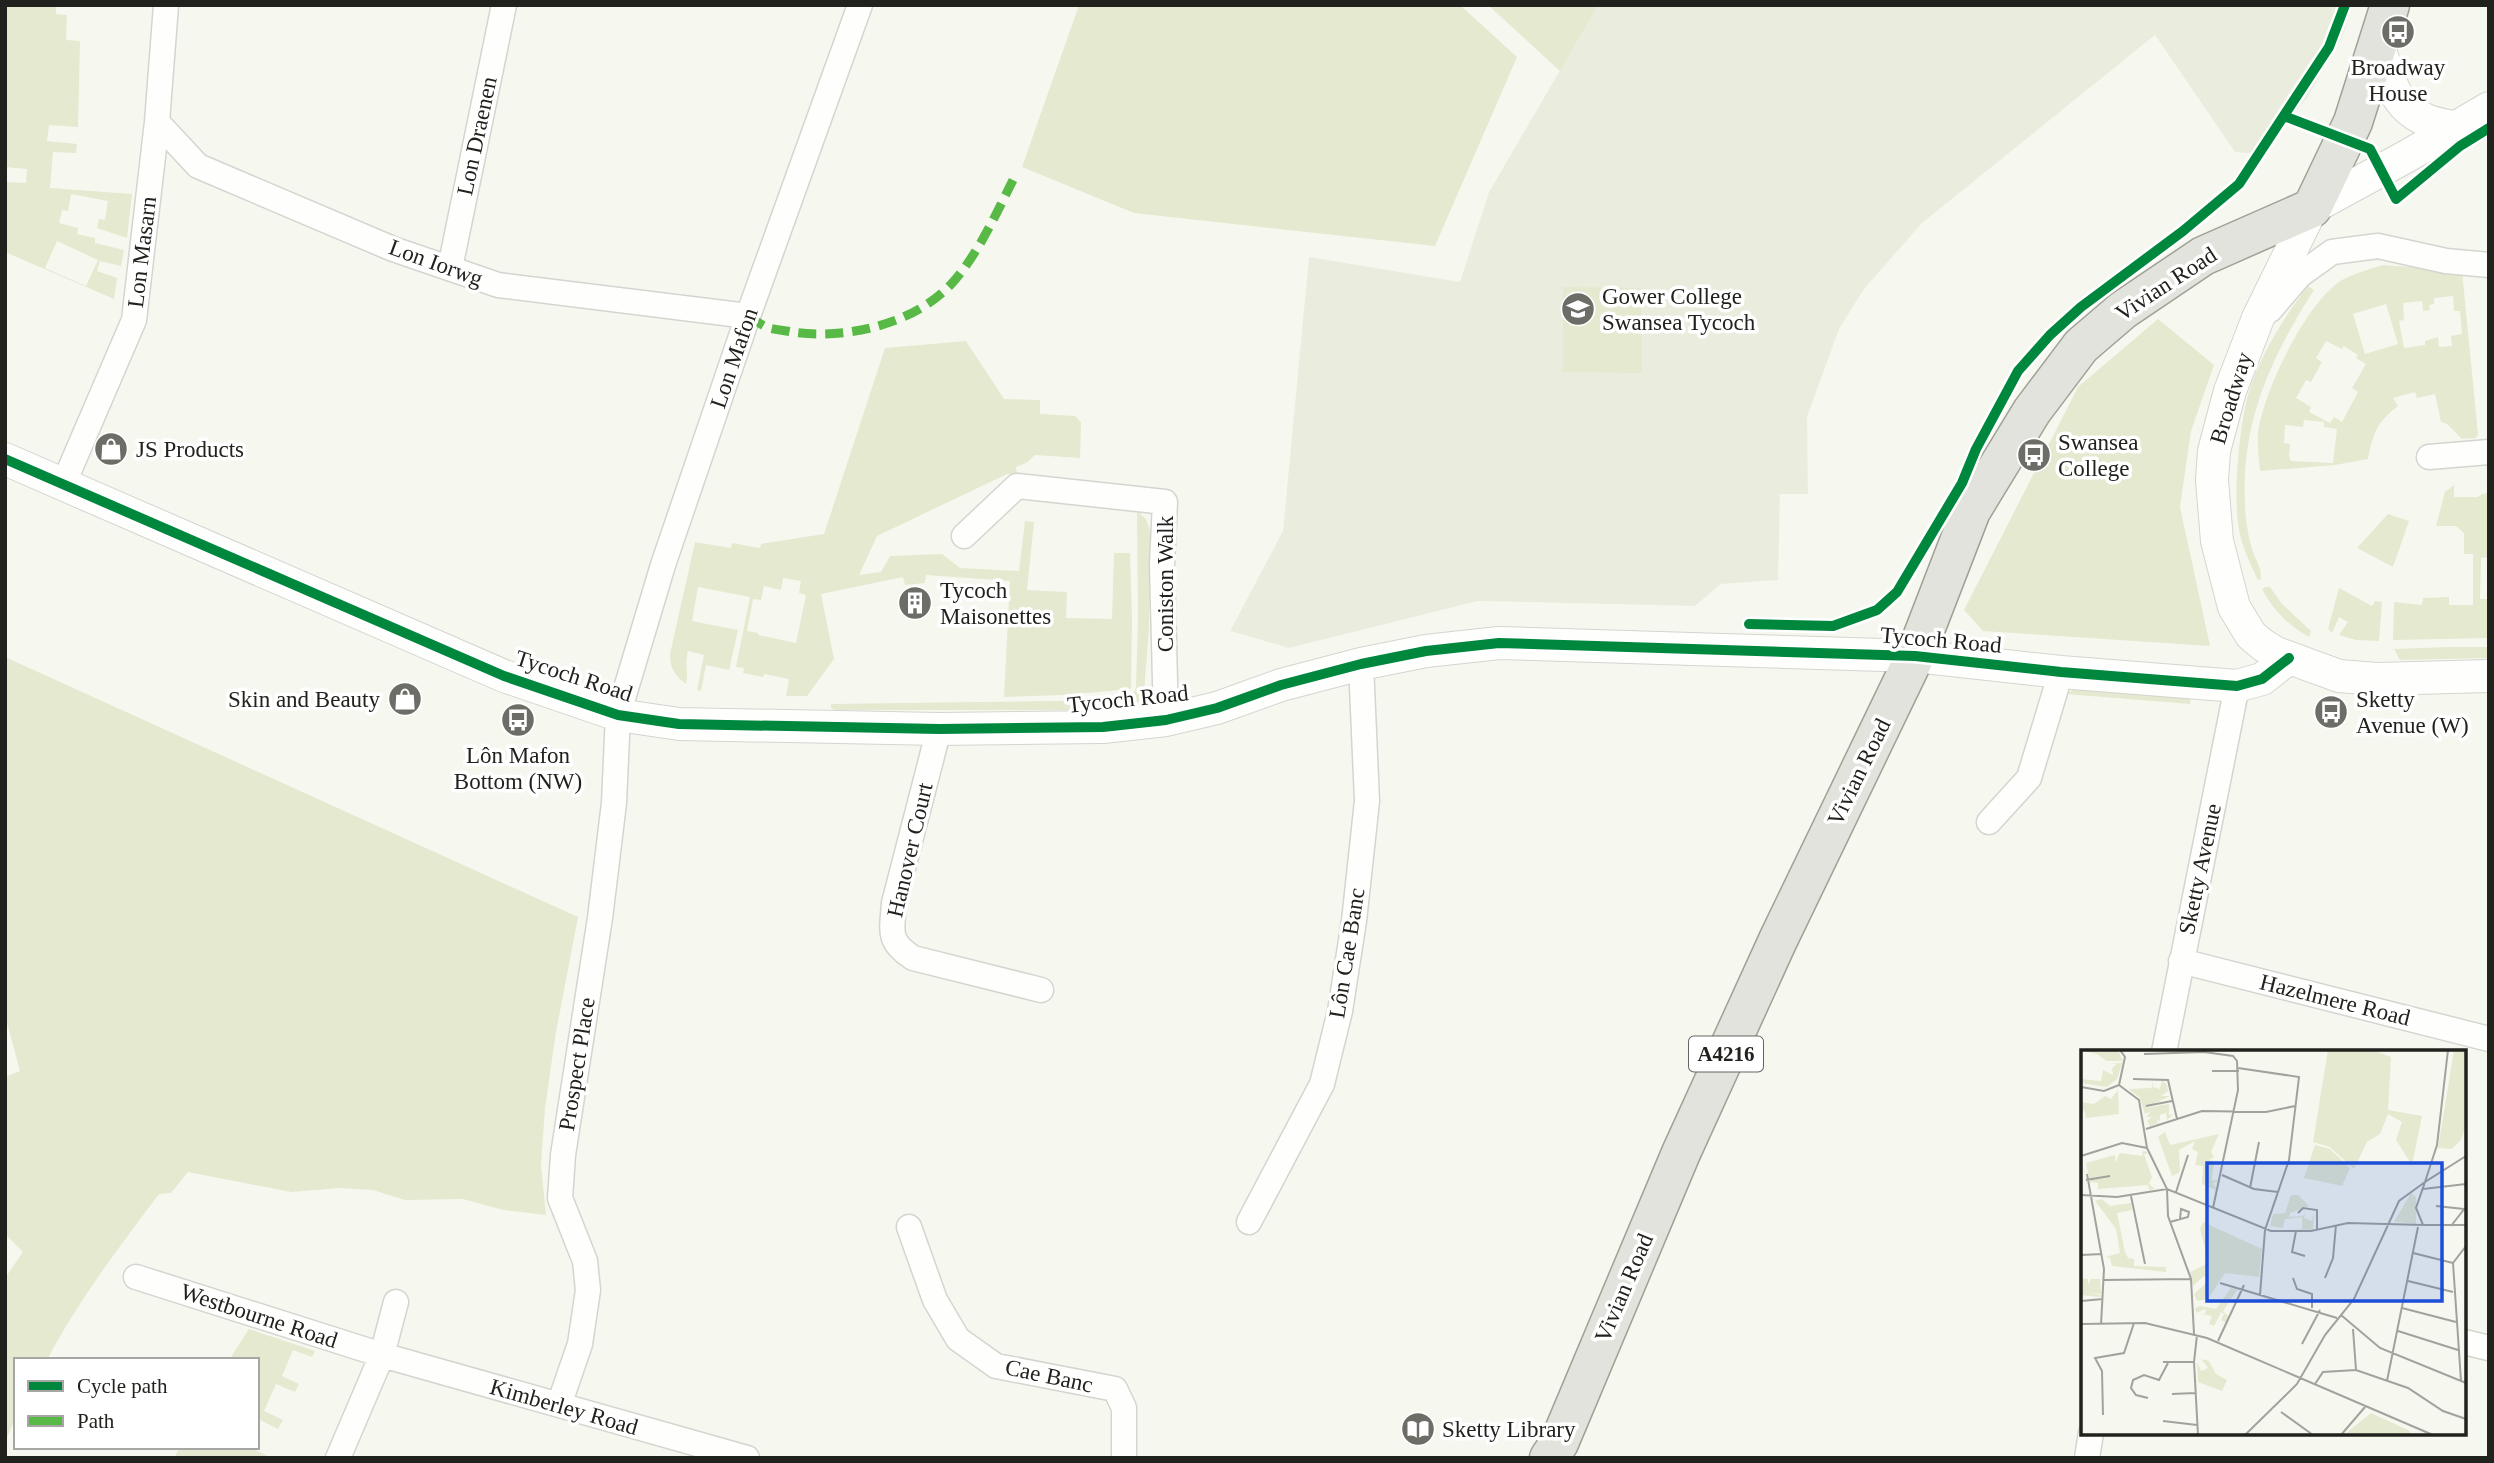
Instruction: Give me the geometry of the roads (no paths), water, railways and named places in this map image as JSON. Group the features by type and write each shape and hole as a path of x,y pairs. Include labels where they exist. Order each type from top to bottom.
{"main road":[{"name":"A4216","path":"2312,208 2353,122 2390,5"},
{"name":"A4216","path":"2203,256 2285,196 2340,149"},
{"name":"Vivian Road","path":"1549,1458 1559,1443 1681,1153 1778,940 1915,656 1971,510 2032,411 2081,346 2123,310 2203,256 2312,208"}],"street":[{"name":"Lon Masarn","path":"63,485 134,320 157,122 166,5"},
{"name":"Lon Draenen","path":"450,268 504,5"},
{"name":"Lon Mafon","path":"618,715 663,565 748,316 860,5"},
{"path":"2378,42 2390,84 2400,102 2424,119 2456,128"},
{"path":"2312,208 2489,108"},
{"name":"Lon Iorwg","path":"157,122 198,166 393,248 498,285 748,316"},
{"name":"Broadway","path":"2312,208 2254,328 2218,431 2212,480 2214,516 2217,541 2234,607 2243,625 2263,645 2288,658 2339,676 2377,680 2489,676"},
{"path":"2254,328 2300,275 2332,252 2378,246 2446,261 2489,265"},
{"path":"2429,457 2489,453"},
{"name":"Tycoch Road","path":"5,459 504,676 618,715 679,724 939,729 1102,727 1166,720 1217,708 1281,685 1362,664 1426,651 1499,643 1915,656 2061,672 2237,686 2262,679 2288,658"},
{"name":"Coniston Walk","path":"964,536 1017,486 1165,502 1162,565 1166,720"},
{"name":"Lôn Cae Banc","path":"1249,1222 1322,1084 1340,1011 1367,801 1362,664"},
{"path":"1989,822 2029,778 2061,672"},
{"name":"Sketty Avenue","path":"2164,1050 2237,686"},
{"name":"Prospect Place","path":"559,1405 580,1344 588,1290 585,1261 560,1198 563,1155 600,918 614,803 618,715"},
{"name":"Hanover Court","path":"939,729 894,903 892,930 898,948 914,958 1041,990"},
{"name":"Hazelmere Road","path":"2181,961 2489,1039"},
{"name":"Cae Banc","path":"909,1227 935,1300 958,1339 996,1366 1115,1389 1124,1408 1124,1458"},
{"name":"Westbourne Road","path":"136,1278 382,1355"},
{"path":"338,1458 382,1355 396,1302"},
{"path":"2466,1342 2489,1348"},
{"name":"Kimberley Road","path":"382,1355 747,1458"},
{"path":"2087,1458 2091,1435"}],"place":[{"name":"Broadway House","path":"2398,32"},
{"name":"Gower College Swansea Tycoch","path":"1578,309"},
{"name":"JS Products","path":"111,449"},
{"name":"Swansea College","path":"2034,455"},
{"name":"Tycoch Maisonettes","path":"915,603"},
{"name":"Skin and Beauty","path":"405,699"},
{"name":"Sketty Avenue (W)","path":"2331,712"},
{"name":"Lôn Mafon Bottom (NW)","path":"518,720"},
{"name":"Sketty Library","path":"1418,1429"}]}
